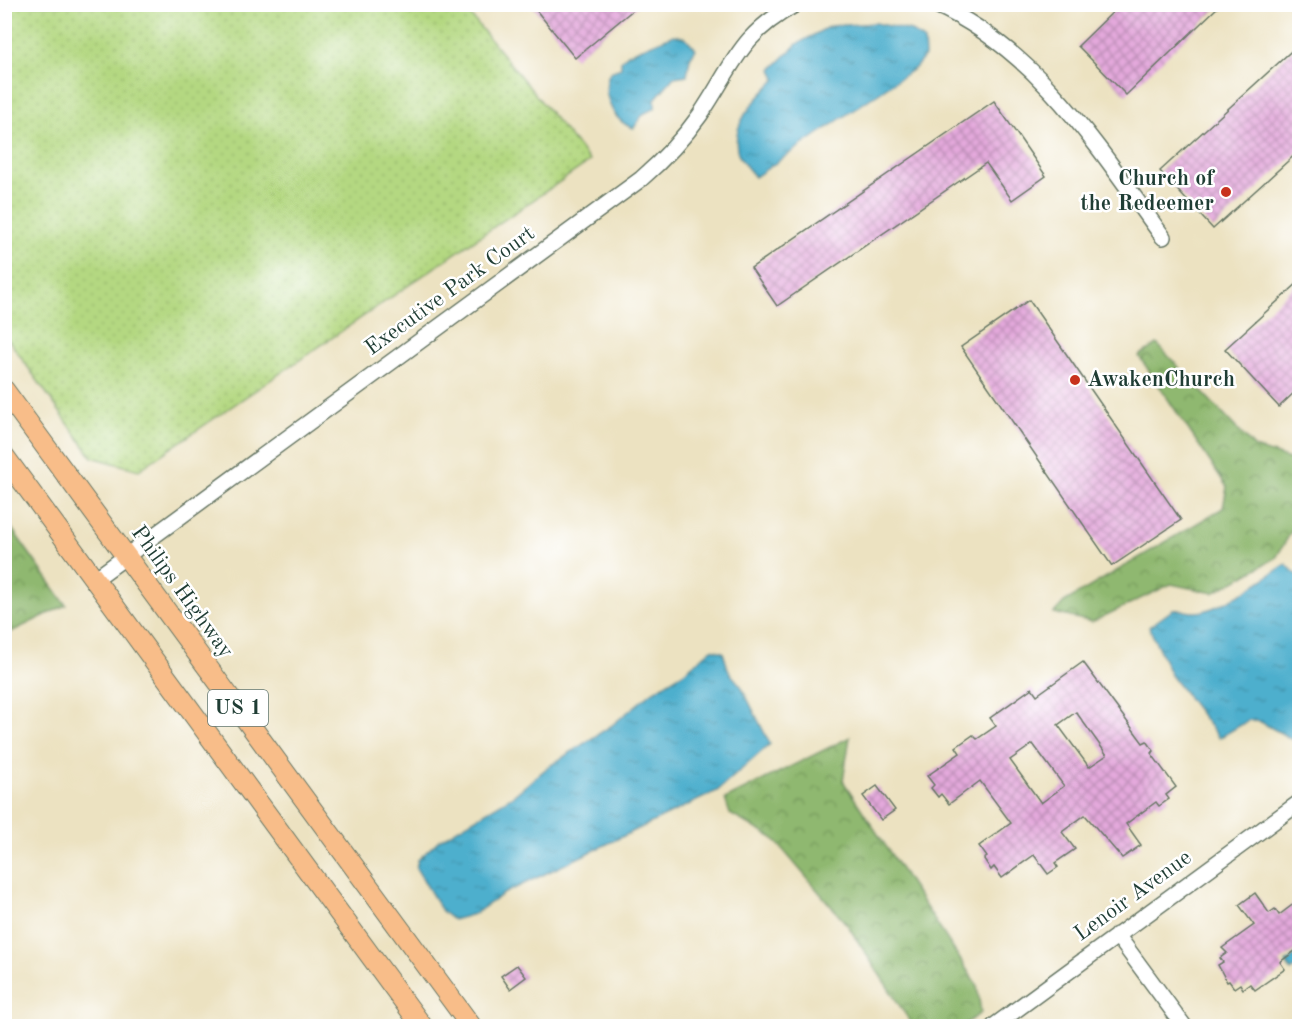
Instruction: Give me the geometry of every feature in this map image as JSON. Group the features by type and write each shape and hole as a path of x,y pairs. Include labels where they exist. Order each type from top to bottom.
{"main road":[{"name":"Philips Highway","path":"4,390 471,1026"},
{"name":"US 1","path":"4,456 423,1026"}],"street":[{"name":"Executive Park Court","path":"95,579 645,176 684,137 745,42 769,20 796,4"},
{"path":"934,4 1003,46 1052,90 1078,120 1163,237"},
{"name":"Lenoir Avenue","path":"994,1026 1299,802"},
{"path":"1117,935 1184,1026"}],"green space":[{"path":"4,5 462,5 590,161 139,470 92,457 5,335"},
{"path":"1157,344 1255,448 1299,462 1299,506 1294,527 1276,558 1213,593 1171,584 1092,622 1054,613 1064,602 1223,508 1227,487 1139,356"},
{"path":"5,519 66,605 4,635"},
{"path":"850,737 843,781 977,985 981,1013 962,1026 913,1026 848,926 773,838 730,814 725,799"}],"water":[{"path":"876,23 911,31 924,41 925,56 915,68 755,177 739,156 736,142 741,121 761,94 776,79 772,69 797,44 830,26"},
{"path":"674,35 686,38 696,49 690,58 687,75 674,77 655,99 655,108 643,114 634,128 626,125 614,113 607,96 607,80 610,72 621,68 621,61 628,54"},
{"path":"1286,564 1299,577 1299,743 1259,721 1249,720 1219,738 1171,675 1149,627 1174,609 1199,612 1228,601"},
{"path":"712,649 723,652 729,672 741,686 770,744 717,791 505,893 474,914 453,920 442,911 416,868 418,860 439,840 513,796 548,767 611,726 652,692 683,673"},
{"path":"1299,952 1299,965 1291,971 1286,963"}],"building":[{"path":"531,4 640,4 575,58"},
{"path":"1121,4 1221,4 1126,95 1078,46"},
{"path":"1299,44 1299,151 1213,229 1160,171"},
{"path":"994,101 1046,176 1012,200 986,163 777,306 751,268"},
{"path":"1299,282 1299,388 1279,407 1225,349"},
{"path":"1029,300 1181,520 1112,566 961,347"},
{"path":"1083,662 1143,743 1147,741 1154,751 1151,753 1176,787 1166,795 1169,799 1159,806 1156,802 1126,824 1141,845 1122,858 1085,815 1062,832 1075,849 1055,863 1058,867 1048,874 1034,855 1002,878 994,867 991,870 984,859 987,857 979,846 1011,823 980,781 949,804 941,794 938,797 931,788 934,785 927,776 960,753 956,747 973,735 977,739 996,726 990,718 1032,688 1037,695","holes":["1076,712 1107,755 1089,767 1058,725","1033,744 1064,786 1041,803 1010,760"]},
{"path":"877,786 895,810 881,820 863,796"},
{"path":"1255,893 1269,913 1275,909 1279,915 1299,900 1299,948 1280,962 1285,969 1255,990 1250,984 1243,989 1240,984 1234,988 1229,981 1227,982 1218,965 1223,962 1220,958 1227,953 1222,948 1254,925 1239,905"},
{"path":"517,965 526,977 510,989 501,976"}],"place":[{"name":"Church of the Redeemer","path":"1226,192"},
{"name":"AwakenChurch","path":"1075,380"}]}
